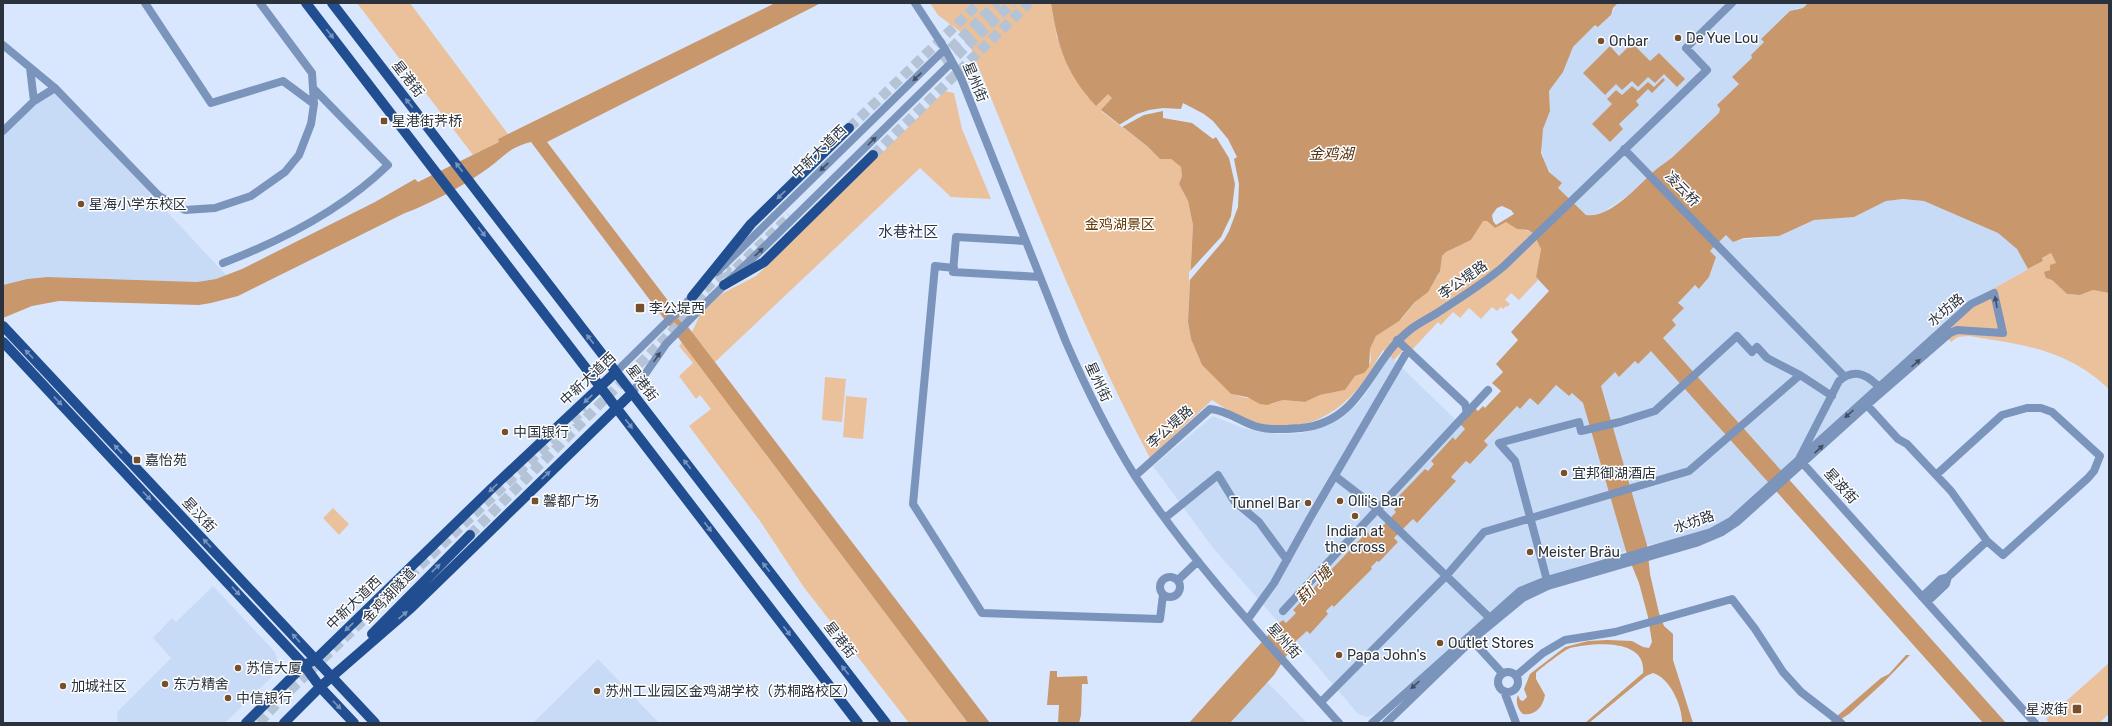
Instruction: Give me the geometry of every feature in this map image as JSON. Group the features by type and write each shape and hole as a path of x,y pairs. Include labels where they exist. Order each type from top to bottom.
{"main road":[{"path":"306,3 858,723"},
{"name":"星港街","path":"332,3 886,723"},
{"path":"692,297 750,224 849,128"},
{"path":"724,285 764,262 873,155"},
{"name":"星汉街","path":"3,326 375,723"},
{"name":"星汉街","path":"3,342 304,665 320,687 354,723"},
{"name":"中新大道西","path":"246,723 304,665 315,660 616,372"},
{"name":"中新大道西","path":"284,723 320,687 410,608 632,392"},
{"name":"金鸡湖隧道","path":"332,677 412,592 470,535"}],"street":[{"path":"145,3 211,103 282,81 314,104"},
{"path":"3,45 55,88 153,190 168,202 186,210 215,208 235,203 251,196 284,172 299,156 311,124 314,104 312,73 260,3"},
{"name":"星州街","path":"915,3 945,49 961,78 1025,241 1084,385 1101,418 1135,476 1198,562 1338,723"},
{"name":"李公堤路","path":"1135,476 1210,409 1218,410 1254,426 1265,428 1302,428 1332,419 1348,407 1363,390 1397,340 1412,328 1482,284 1523,249 1624,148 1707,70 1686,48 1732,3"},
{"name":"中新大道西","path":"616,372 655,332 945,49"},
{"name":"中新大道西","path":"632,392 666,344 724,285 952,62"},
{"path":"30,68 34,101"},
{"path":"3,131 34,101 55,88"},
{"path":"223,263 261,248 330,210 370,183 388,165 314,89"},
{"name":"凌云桥","path":"1624,148 1844,376"},
{"path":"1025,241 956,237 953,272 1040,278"},
{"path":"954,268 935,266 912,504 982,613 1160,619 1163,595 1159,589 1162,580 1168,576 1178,580"},
{"name":"水坊路","path":"1372,723 1491,620 1548,583 1653,552 1696,543 1722,532 1881,389 1971,304 1994,293 2002,333 1955,330 1881,389 1867,405 1801,461"},
{"path":"1548,583 1515,461 1499,443 1578,422 1581,431 1620,422 1655,411 1696,371 1736,336 1752,352 1757,347 1766,358 1800,375 1832,396"},
{"path":"1397,340 1465,404 1467,413"},
{"path":"1248,619 1274,582 1408,350"},
{"path":"1801,461 1839,381 1844,376 1850,374 1863,374 1869,377 1881,389"},
{"path":"1320,702 1446,574 1484,532 1689,471 1800,375"},
{"path":"1283,611 1369,520 1380,511 1388,500 1488,390"},
{"path":"1867,405 1898,439 1907,444 1936,475 1951,491 1986,541 2003,555 2088,478 2094,471 2100,456 2052,412 2041,408 2027,408 2002,416 1936,475"},
{"name":"星波街","path":"1801,461 2035,723"},
{"path":"1165,518 1218,475 1234,501 1259,522 1287,560"},
{"path":"1336,476 1380,511 1446,574 1491,620"},
{"path":"1924,599 1946,584 1948,577 1986,541"},
{"path":"1178,580 1198,562"},
{"path":"1163,595 1172,597 1178,593 1180,587 1178,580"},
{"path":"1516,675 1543,653 1561,642 1615,632 1732,599 1751,624 1783,672 1801,692 1841,723"},
{"name":"水坊路","path":"1386,723 1491,620"},
{"path":"1472,640 1502,673"},
{"path":"1502,673 1510,671 1516,675 1519,682 1516,688 1511,692 1504,691"},
{"path":"1502,673 1498,683 1504,691 1516,723"}],"shaded area":[{"path":"1808,3 1803,8 1797,8 1761,39 1764,42 1751,55 1753,58 1733,77 1739,84 1717,105 1720,109 1719,113 1677,153 1654,171 1629,195 1603,212 1591,216 1586,215 1558,188 1562,183 1553,176 1547,167 1540,146 1543,129 1550,111 1549,91 1563,72 1573,47 1596,24 1599,27 1611,15 1617,4"},
{"name":"星海小学东校区","path":"50,89 75,113 226,275 216,279 197,282 47,277 27,279 3,285 3,133"},
{"path":"1903,199 1924,201 1998,233 2017,249 2028,269 1971,301 1735,514 1709,530 1675,540 1647,545 1601,386 1615,372 1635,361 1638,364 1676,325 1672,320 1678,303 1695,285 1700,289 1706,281 1711,273 1716,257 1710,251 1726,235 1739,240 1779,236 1820,218 1854,217 1886,201"},
{"path":"1389,355 1465,429 1455,440 1453,438 1432,461 1434,464 1427,471 1426,469 1394,501 1398,505 1396,512 1376,533 1371,536 1367,532 1327,574 1329,576 1322,583 1320,581 1293,610 1296,613 1286,623 1283,620 1279,623 1213,548 1153,466 1213,416 1243,428 1278,434 1302,433 1329,425 1353,408 1366,394"},
{"path":"1556,385 1569,396 1572,393 1583,403 1626,551 1542,578 1504,601 1375,714 1368,717 1358,714 1296,641 1307,631 1310,634 1328,614 1326,611 1332,605 1335,607 1372,569 1370,567 1377,561 1379,562 1398,542 1394,539 1413,519 1417,523 1455,481 1451,477 1466,461 1470,464 1488,445 1484,442 1517,406 1520,409 1530,398 1538,404"},
{"path":"213,586 275,652 279,667 275,674 225,723 118,723 117,712 171,658 153,638 172,618 176,622"},
{"name":"苏州工业园区金鸡湖学校（苏桐路校区）","path":"598,659 659,723 533,723"},
{"path":"1267,682 1282,697 1307,723 1230,723"}],"green space":[{"path":"357,3 410,3 508,134 498,139 499,142 473,155"},
{"name":"金鸡湖景区","path":"930,3 1051,3 1057,38 1113,98 1101,111 1147,146 1160,159 1171,159 1181,167 1182,176 1179,184 1188,201 1193,225 1188,322 1191,339 1202,365 1231,394 1271,404 1283,400 1305,402 1320,395 1345,390 1355,376 1364,373 1371,361 1370,349 1376,336 1402,318 1438,276 1442,256 1446,252 1471,240 1482,221 1487,221 1495,228 1505,222 1510,223 1515,227 1532,233 1535,236 1541,249 1536,277 1538,280 1519,300 1511,293 1505,300 1510,304 1507,307 1506,306 1503,309 1501,307 1497,311 1492,307 1481,319 1469,308 1460,318 1453,312 1441,325 1438,322 1410,352 1405,348 1394,360 1383,350 1368,376 1356,391 1345,402 1321,418 1293,426 1262,424 1242,417 1212,400 1150,458 1099,355 1075,302 966,36 938,15"},
{"path":"945,91 954,93 962,129 991,199 951,197 920,168 715,362 776,444 766,454 968,723 909,723 803,586 760,521 689,426 711,409 700,395 696,399 679,376 693,363 679,346 692,332 701,313 709,303 725,292 756,276"},
{"path":"2051,253 2056,263 2052,280 2067,294 2080,295 2093,290 2109,293 2109,389 2077,365 2044,351 2008,342 1969,336 1958,337 1951,342 1939,329 1971,301 2043,261 2042,258"},
{"path":"825,377 846,379 842,422 822,420"},
{"path":"846,396 867,398 863,439 843,437"},
{"path":"333,508 349,524 339,535 323,518"},
{"path":"2109,663 2109,714 2099,723 2049,723 2046,719"}],"water":[{"path":"775,3 821,3 547,142 990,723 968,723 531,142 511,150 493,165 447,194 405,213 238,296 199,305 59,301 32,306 3,318 3,285 27,279 47,277 197,282 216,279 242,269 375,202 415,179 418,182 499,142 498,139"},
{"name":"金鸡湖","path":"1051,3 1618,3 1613,8 1611,15 1598,27 1595,25 1573,47 1563,72 1549,91 1550,111 1543,129 1541,153 1549,172 1562,183 1558,188 1586,215 1595,215 1604,212 1622,201 1653,172 1674,156 1719,113 1720,109 1717,105 1739,84 1732,77 1752,58 1751,55 1764,42 1761,39 1790,11 1803,8 1808,3 2109,3 2109,293 2093,290 2080,295 2067,294 2052,280 2046,278 2044,272 2050,270 2050,265 2056,263 2051,253 2042,258 2043,261 2028,269 2017,249 1998,233 1924,201 1903,199 1886,201 1854,217 1814,220 1779,236 1744,238 1733,242 1726,235 1710,251 1716,257 1709,277 1699,289 1695,285 1678,303 1684,308 1672,320 1676,325 1663,338 2006,723 1983,723 1651,351 1638,364 1635,361 1619,377 1615,372 1601,386 1647,545 1650,574 1659,613 1664,626 1673,634 1673,660 1693,723 1682,723 1682,716 1678,701 1670,687 1659,676 1653,673 1646,676 1589,723 1585,723 1643,673 1642,661 1636,653 1627,648 1616,645 1603,644 1579,646 1570,648 1563,652 1536,673 1536,679 1545,695 1538,710 1531,714 1523,714 1518,708 1518,695 1520,700 1523,701 1527,697 1524,689 1530,674 1565,647 1588,641 1607,640 1632,641 1643,647 1649,648 1652,642 1648,617 1639,583 1626,551 1583,403 1572,393 1569,396 1556,385 1538,405 1530,398 1520,409 1517,406 1484,441 1488,445 1470,464 1466,461 1451,477 1456,481 1417,523 1413,519 1394,538 1398,542 1379,562 1377,561 1371,567 1372,569 1334,607 1332,605 1326,611 1328,614 1310,634 1307,631 1296,641 1274,675 1230,723 1189,723 1279,623 1283,620 1286,623 1296,613 1293,610 1320,581 1323,583 1329,576 1327,574 1367,532 1371,535 1375,532 1376,533 1396,512 1394,510 1398,505 1394,501 1425,469 1428,471 1434,464 1431,461 1453,437 1455,440 1465,429 1460,424 1475,408 1478,411 1483,406 1485,408 1501,391 1492,383 1503,372 1496,364 1518,340 1511,332 1549,291 1536,277 1541,249 1534,234 1528,230 1517,229 1506,222 1495,228 1487,221 1483,221 1471,240 1446,252 1442,256 1440,271 1428,292 1415,302 1399,321 1376,336 1370,349 1369,367 1364,373 1355,376 1345,390 1320,395 1305,402 1283,400 1267,405 1260,404 1247,397 1231,394 1202,365 1191,339 1188,322 1193,225 1188,201 1179,184 1182,176 1181,167 1171,159 1160,159 1147,146 1101,110 1112,98 1108,94 1096,106 1085,94 1064,58","holes":["1502,206 1511,210 1514,214 1496,225 1493,221 1492,215 1497,208"]},
{"path":"1632,43 1650,61 1659,53 1685,79 1677,87 1664,74 1655,83 1648,77 1638,87 1632,81 1622,90 1616,84 1605,95 1583,73 1610,46 1619,56"},
{"path":"1663,78 1665,80 1652,93 1648,89 1636,101 1639,105 1619,124 1623,129 1610,142 1592,124 1612,104 1607,99 1616,90 1622,95 1632,86 1638,91 1648,82 1654,87"},
{"path":"1906,655 1910,655 1884,682 1849,714 1835,723 1829,723 1881,678 1889,674"},
{"path":"1050,671 1057,671 1057,677 1087,676 1088,684 1082,684 1081,715 1079,723 1058,723 1059,705 1047,705"}],"pier":[{"path":"1183,103 1204,114 1213,121 1228,139 1237,157 1234,159 1239,184 1238,207 1229,231 1224,240 1189,281 1189,272 1221,237 1231,216 1235,184 1229,158 1216,137 1213,139 1192,123 1163,118 1163,111 1144,115 1122,127 1119,125 1137,114 1149,110 1163,108 1181,109"}],"tunnel":[{"path":"849,128 979,3"},
{"path":"940,59 997,3"},
{"path":"946,66 1012,3"},
{"path":"873,155 1029,3"},
{"path":"725,279 790,216"},
{"path":"694,300 729,266"},
{"path":"470,535 706,297"},
{"path":"259,723 283,697 585,408"}],"place":[{"name":"De Yue Lou","path":"1678,38"},
{"name":"Onbar","path":"1601,41"},
{"name":"星港街荠桥","path":"384,121"},
{"name":"星海小学东校区","path":"81,204"},
{"name":"李公堤西","path":"640,308"},
{"name":"中国银行","path":"505,432"},
{"name":"嘉怡苑","path":"137,460"},
{"name":"宜邦御湖酒店","path":"1564,473"},
{"name":"馨都广场","path":"535,501"},
{"name":"Olli's Bar","path":"1340,501"},
{"name":"Tunnel Bar","path":"1308,503"},
{"name":"Indian at the cross","path":"1355,516"},
{"name":"Meister Bräu","path":"1530,552"},
{"name":"Outlet Stores","path":"1440,643"},
{"name":"Papa John's","path":"1339,655"},
{"name":"苏信大厦","path":"238,668"},
{"name":"东方精舍","path":"165,684"},
{"name":"加城社区","path":"63,686"},
{"name":"苏州工业园区金鸡湖学校（苏桐路校区）","path":"597,691"},
{"name":"中信银行","path":"228,698"},
{"name":"星波街","path":"2077,709"}],"district":[{"name":"水巷社区","path":"908,232"}],"water label":[{"name":"葑门塘","path":"1314,585"}]}
